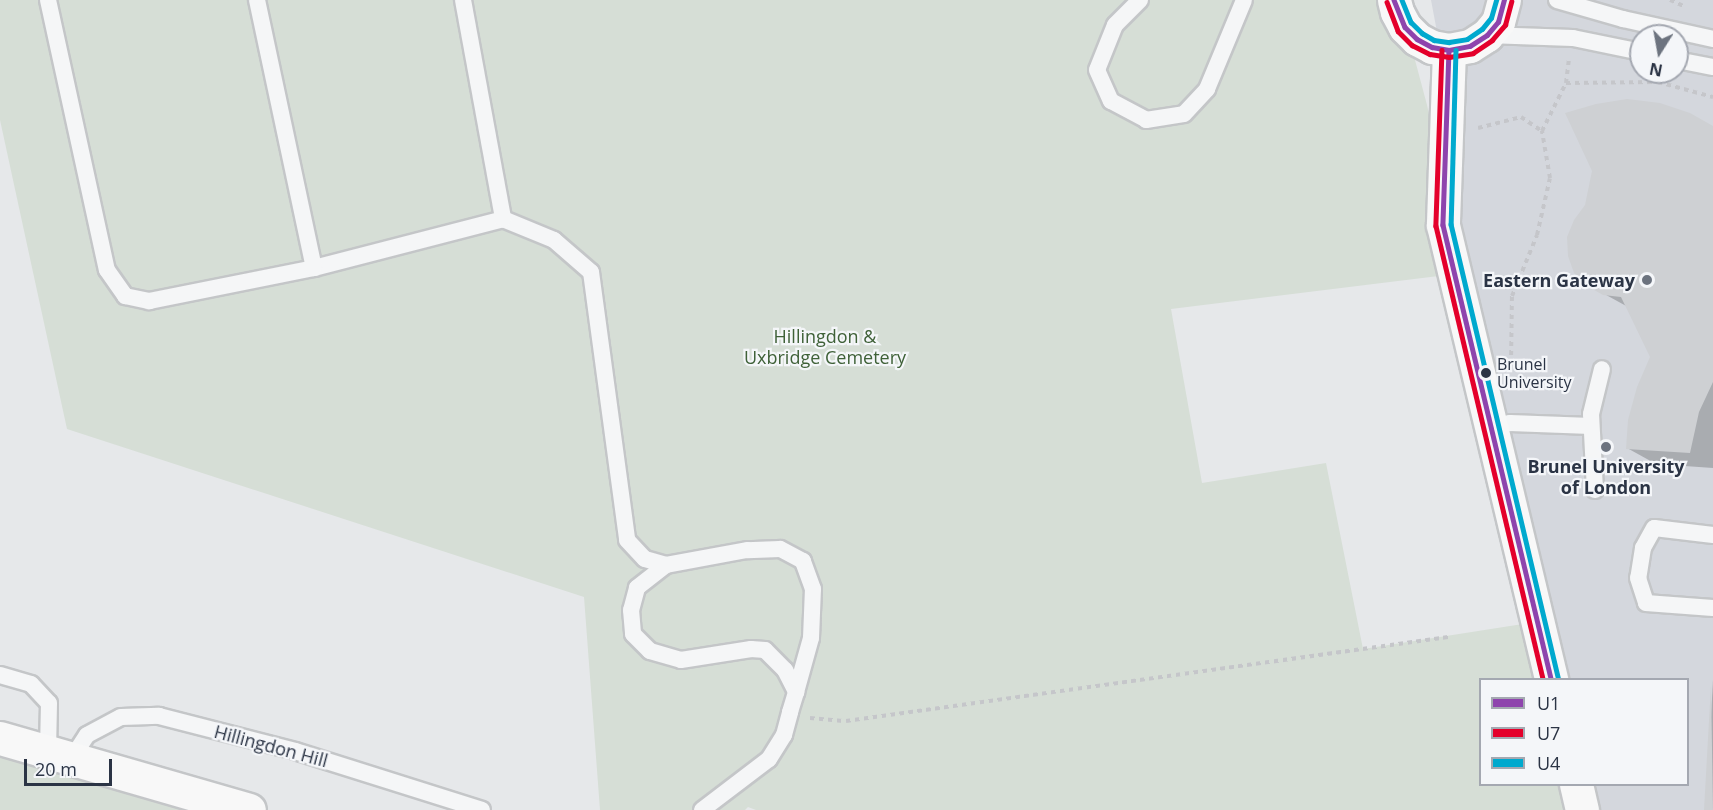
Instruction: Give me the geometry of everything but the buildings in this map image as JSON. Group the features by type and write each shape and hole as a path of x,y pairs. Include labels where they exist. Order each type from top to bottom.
{"street":[{"path":"1395,0 1397,12 1405,27 1417,39 1432,47 1449,50 1470,46 1487,35 1498,22 1504,0"},
{"path":"1449,50 1443,225 1551,678"},
{"path":"0,738 249,810"},
{"path":"1576,786 1582,810"}],"lane":[{"path":"48,0 106,270 125,296 149,301 314,268 503,219 554,240 591,272 627,540 645,559 666,565 747,550 780,549 803,561 813,589 811,638 784,735 769,759 702,810"},
{"path":"257,0 314,268"},
{"path":"463,0 503,219"},
{"path":"1140,0 1115,25 1097,70 1111,101 1146,120 1184,114 1207,89 1244,0"},
{"path":"1557,0 1623,19 1713,39"},
{"path":"1487,35 1574,39 1629,50"},
{"path":"1689,62 1713,67"},
{"path":"1595,490 1591,414 1602,369"},
{"path":"1491,426 1510,423 1591,426"},
{"path":"1713,535 1654,528 1643,548 1638,578 1646,603 1713,608"},
{"path":"666,565 637,588 631,610 633,634 650,651 681,660 751,649 765,650 785,670 795,692"},
{"path":"0,675 31,684 49,703 60,754"},
{"name":"Hillingdon Hill","path":"60,754 87,735 121,717 159,716 295,751 482,810"}],"path":[{"path":"1510,365 1512,296 1537,235 1550,178 1542,131 1566,83 1570,54"},
{"path":"1566,83 1658,82 1713,97"},
{"path":"1475,131 1481,125 1521,117 1542,131"},
{"path":"790,712 819,720 846,721 1448,637"}],"shaded area":[{"name":"Brunel University of London","path":"1431,0 1713,0 1713,810 1581,810 1575,786 1689,786 1689,678 1548,678 1463,273 1456,133"}],"green space":[{"name":"Hillingdon & Uxbridge Cemetery","path":"0,0 1399,0 1427,105 1463,273 1171,309 1202,483 1326,463 1363,649 1535,622 1548,678 1479,678 1479,786 1575,786 1581,810 756,810 748,807 745,810 600,810 584,597 67,429 0,120"},
{"path":"0,738 249,810 0,810"}],"transit line":[{"name":"U1","path":"1394,0 1405,27 1417,39 1432,47 1449,50 1470,46 1487,35 1498,22 1504,0"},
{"name":"U4","path":"1402,0 1411,22 1422,33 1434,40 1449,42 1467,39 1482,29 1491,18 1496,0"},
{"name":"U7","path":"1387,2 1398,31 1412,45 1430,54 1449,57 1473,53 1492,40 1505,25 1511,2"},
{"name":"U7","path":"1442,50 1436,226 1543,678"},
{"name":"U1","path":"1449,50 1443,225 1551,678"},
{"name":"U4","path":"1456,50 1451,224 1558,678"}],"place":[{"name":"Eastern Gateway","path":"1647,280"},
{"name":"Brunel University","path":"1486,373"},
{"name":"Brunel University of London","path":"1606,447"}]}
